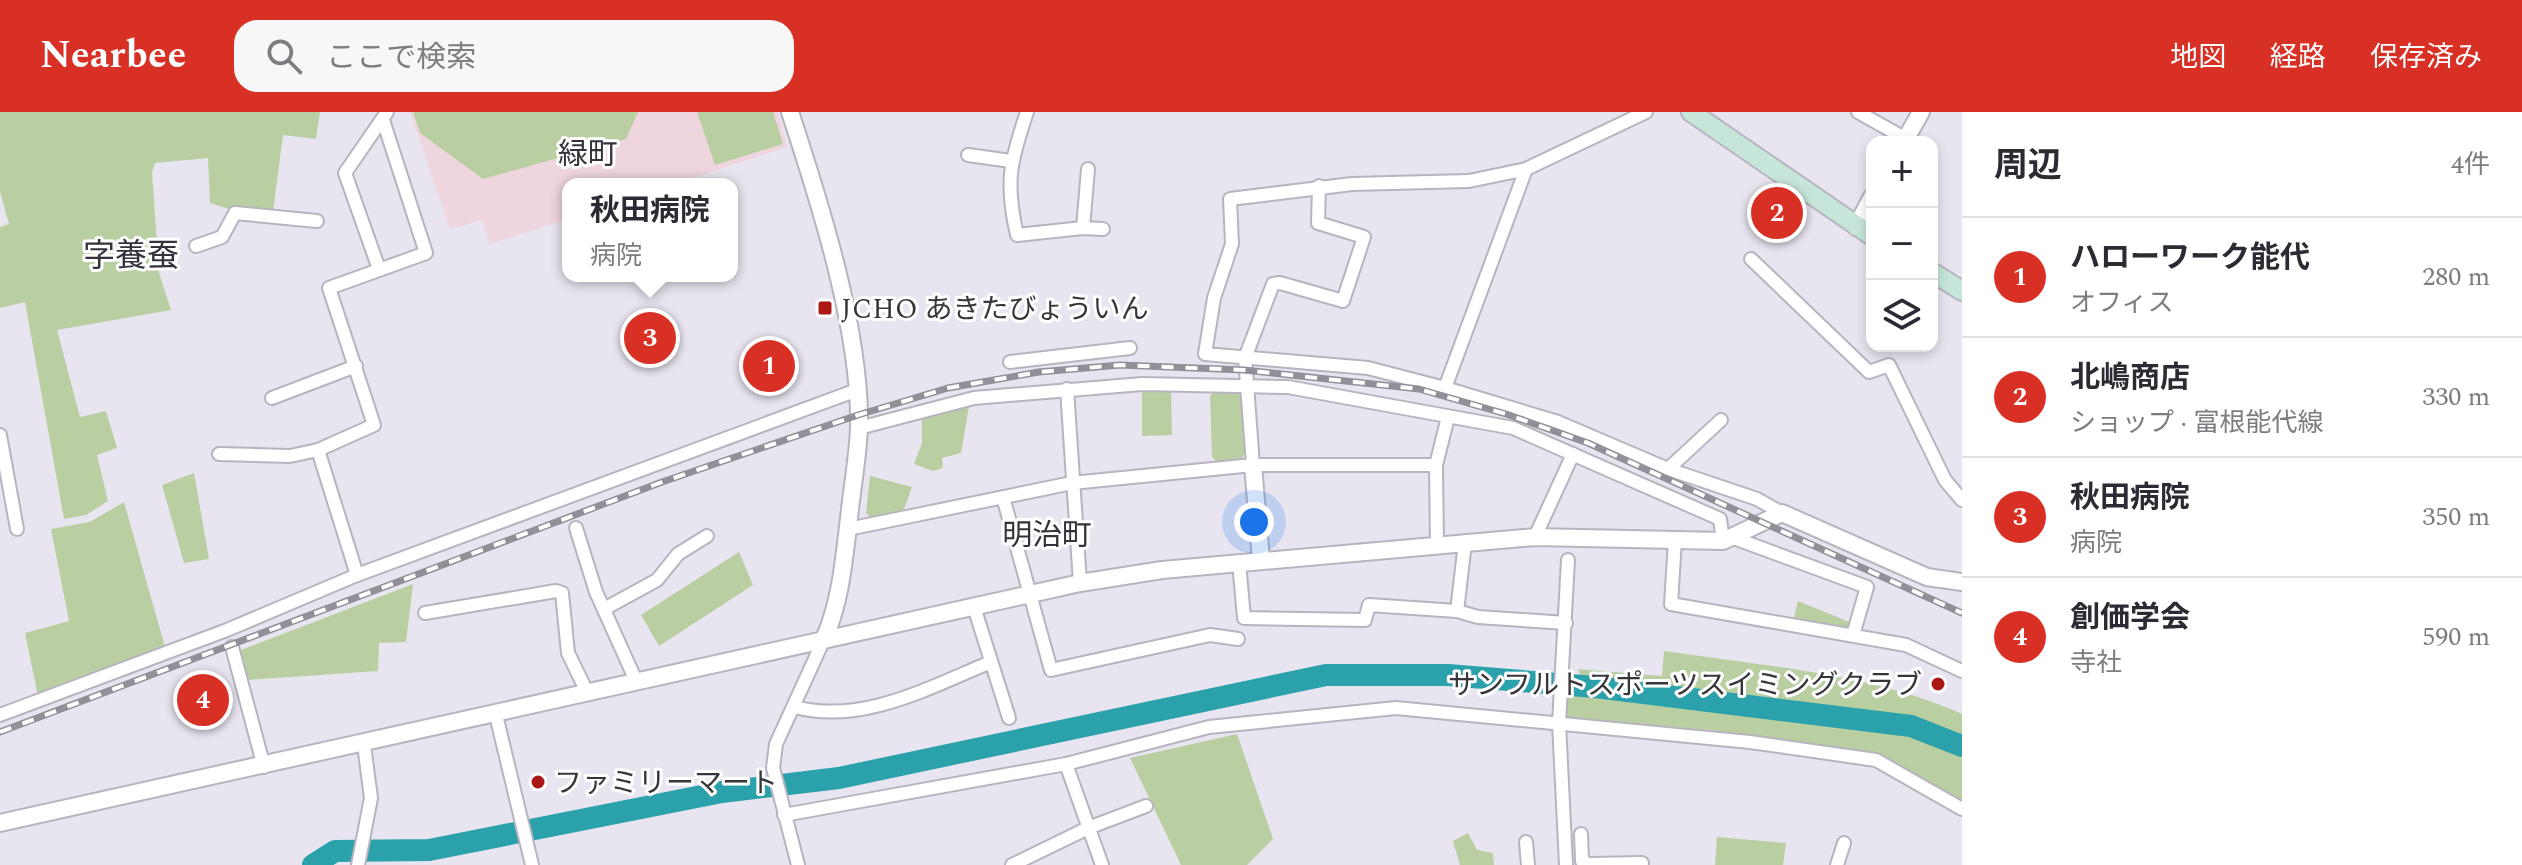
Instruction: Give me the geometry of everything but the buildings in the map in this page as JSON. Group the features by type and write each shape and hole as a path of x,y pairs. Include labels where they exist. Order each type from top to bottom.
{"main road":[{"path":"1691,112 1864,231"},
{"path":"1938,276 1962,291"}],"street":[{"path":"790,112 852,339 859,428 837,609 776,744 773,768 798,865"},
{"path":"1027,112 1011,161 1008,199 1017,235 1103,229"},
{"path":"1646,112 1526,169 1469,181 1319,186 1230,199 1232,244 1214,298 1205,354 1368,368 1558,422 1668,469 1757,499 1927,577 1962,582"},
{"path":"1858,112 1897,136"},
{"path":"1908,136 1921,112"},
{"path":"379,269 345,173 385,116"},
{"path":"219,454 290,456 318,450 374,425 329,288 426,253 385,116"},
{"path":"968,155 1011,161"},
{"path":"1083,228 1088,169"},
{"path":"1445,388 1526,169"},
{"path":"1261,560 1245,358 1273,284 1280,283 1343,301 1364,237 1318,223 1319,186"},
{"path":"1864,231 1869,208"},
{"path":"196,246 222,237 235,213 317,221"},
{"path":"1751,259 1869,372 1889,365 1945,480 1962,500"},
{"path":"1010,362 1130,348"},
{"path":"272,398 356,366"},
{"path":"859,428 974,398 1067,389 1142,384 1288,387 1513,428 1720,519 1727,539"},
{"path":"1067,389 1080,583"},
{"path":"0,715 227,630 357,575 857,390"},
{"path":"1437,546 1436,465 1448,417"},
{"path":"1668,469 1721,420"},
{"path":"0,435 17,529"},
{"path":"318,450 357,575"},
{"path":"1535,537 1573,454"},
{"path":"848,529 1072,483 1253,465 1436,465"},
{"path":"1003,497 1051,670 1210,635 1238,639"},
{"path":"1727,539 1782,513"},
{"path":"576,528 604,609 637,683"},
{"path":"604,609 666,574 673,558 707,536"},
{"path":"0,823 364,745 825,637 1080,583 1239,562 1535,537 1727,539 1867,587 1853,635"},
{"path":"1675,540 1671,604 1906,645 1962,671"},
{"path":"1457,611 1465,543"},
{"path":"1566,865 1560,718 1568,560"},
{"path":"1239,562 1244,618 1365,620 1369,605 1566,623"},
{"path":"425,613 556,591 562,593 568,653 588,694"},
{"path":"974,607 1009,718"},
{"path":"232,647 264,767"},
{"path":"795,707 808,711 877,708 991,662"},
{"path":"783,810 1066,764 1209,727 1396,708 1560,718 1876,760 1962,809"},
{"path":"496,715 532,865"},
{"path":"358,865 365,842 371,798 364,745"},
{"path":"1066,764 1102,865"},
{"path":"1012,865 1088,828 1146,806"},
{"path":"1581,834 1582,861 1589,864 1642,863"},
{"path":"1526,842 1528,865"},
{"path":"1837,865 1844,843"}],"shaded area":[{"path":"410,112 778,112 787,147 692,178 562,178 562,221 490,244 482,220 450,229"}],"green space":[{"path":"0,112 320,112 316,139 283,135 273,211 229,209 210,203 208,158 155,163 152,172 159,273 171,310 57,330 80,417 106,411 117,448 97,455 108,501 86,515 64,519 25,302 0,308 0,227 9,224 0,192"},
{"path":"413,112 638,112 626,139 483,179 420,133"},
{"path":"697,112 773,112 783,144 715,165"},
{"path":"1142,389 1171,389 1172,435 1142,436"},
{"path":"1215,391 1237,391 1242,397 1245,453 1242,458 1216,461 1212,457 1210,396"},
{"path":"969,406 961,453 942,458 943,468 933,471 914,464 922,443 922,418"},
{"path":"194,473 209,559 184,563 162,485"},
{"path":"870,476 912,487 903,512 871,518 866,513"},
{"path":"124,502 165,647 38,696 25,633 69,621 51,529 90,522"},
{"path":"739,552 753,585 659,646 641,615"},
{"path":"413,584 406,642 379,643 378,671 246,680 236,652"},
{"path":"1798,601 1852,623 1849,631 1793,621"},
{"path":"1664,651 1853,680 1927,700 1962,714 1962,803 1874,756 1712,730 1567,719 1567,688 1585,690 1578,669 1662,676"},
{"path":"1237,734 1273,839 1247,865 1181,865 1130,758"},
{"path":"1468,833 1477,850 1493,853 1494,865 1460,865 1453,841"},
{"path":"1717,837 1786,843 1783,865 1715,865"}],"waterway":[{"path":"313,865 335,851 429,850 722,792 839,778 1326,675 1448,675 1595,687 1911,726 1962,746"}],"railway":[{"path":"0,732 662,482 858,415 948,388 1039,372 1120,365 1244,370 1419,389 1506,414 1588,443 1962,613"}],"place":[{"name":"北嶋商店","path":"1777,213"},
{"name":"JCHO あきたびょういん","path":"825,308"},
{"name":"秋田病院","path":"650,338"},
{"name":"ハローワーク能代","path":"769,366"},
{"name":"サンフルトスポーツスイミングクラブ","path":"1938,684"},
{"name":"創価学会","path":"203,700"},
{"name":"ファミリーマート","path":"538,782"}],"district":[{"name":"緑町","path":"588,154"},
{"name":"字養蚕","path":"131,255"},
{"name":"明治町","path":"1047,535"}]}
